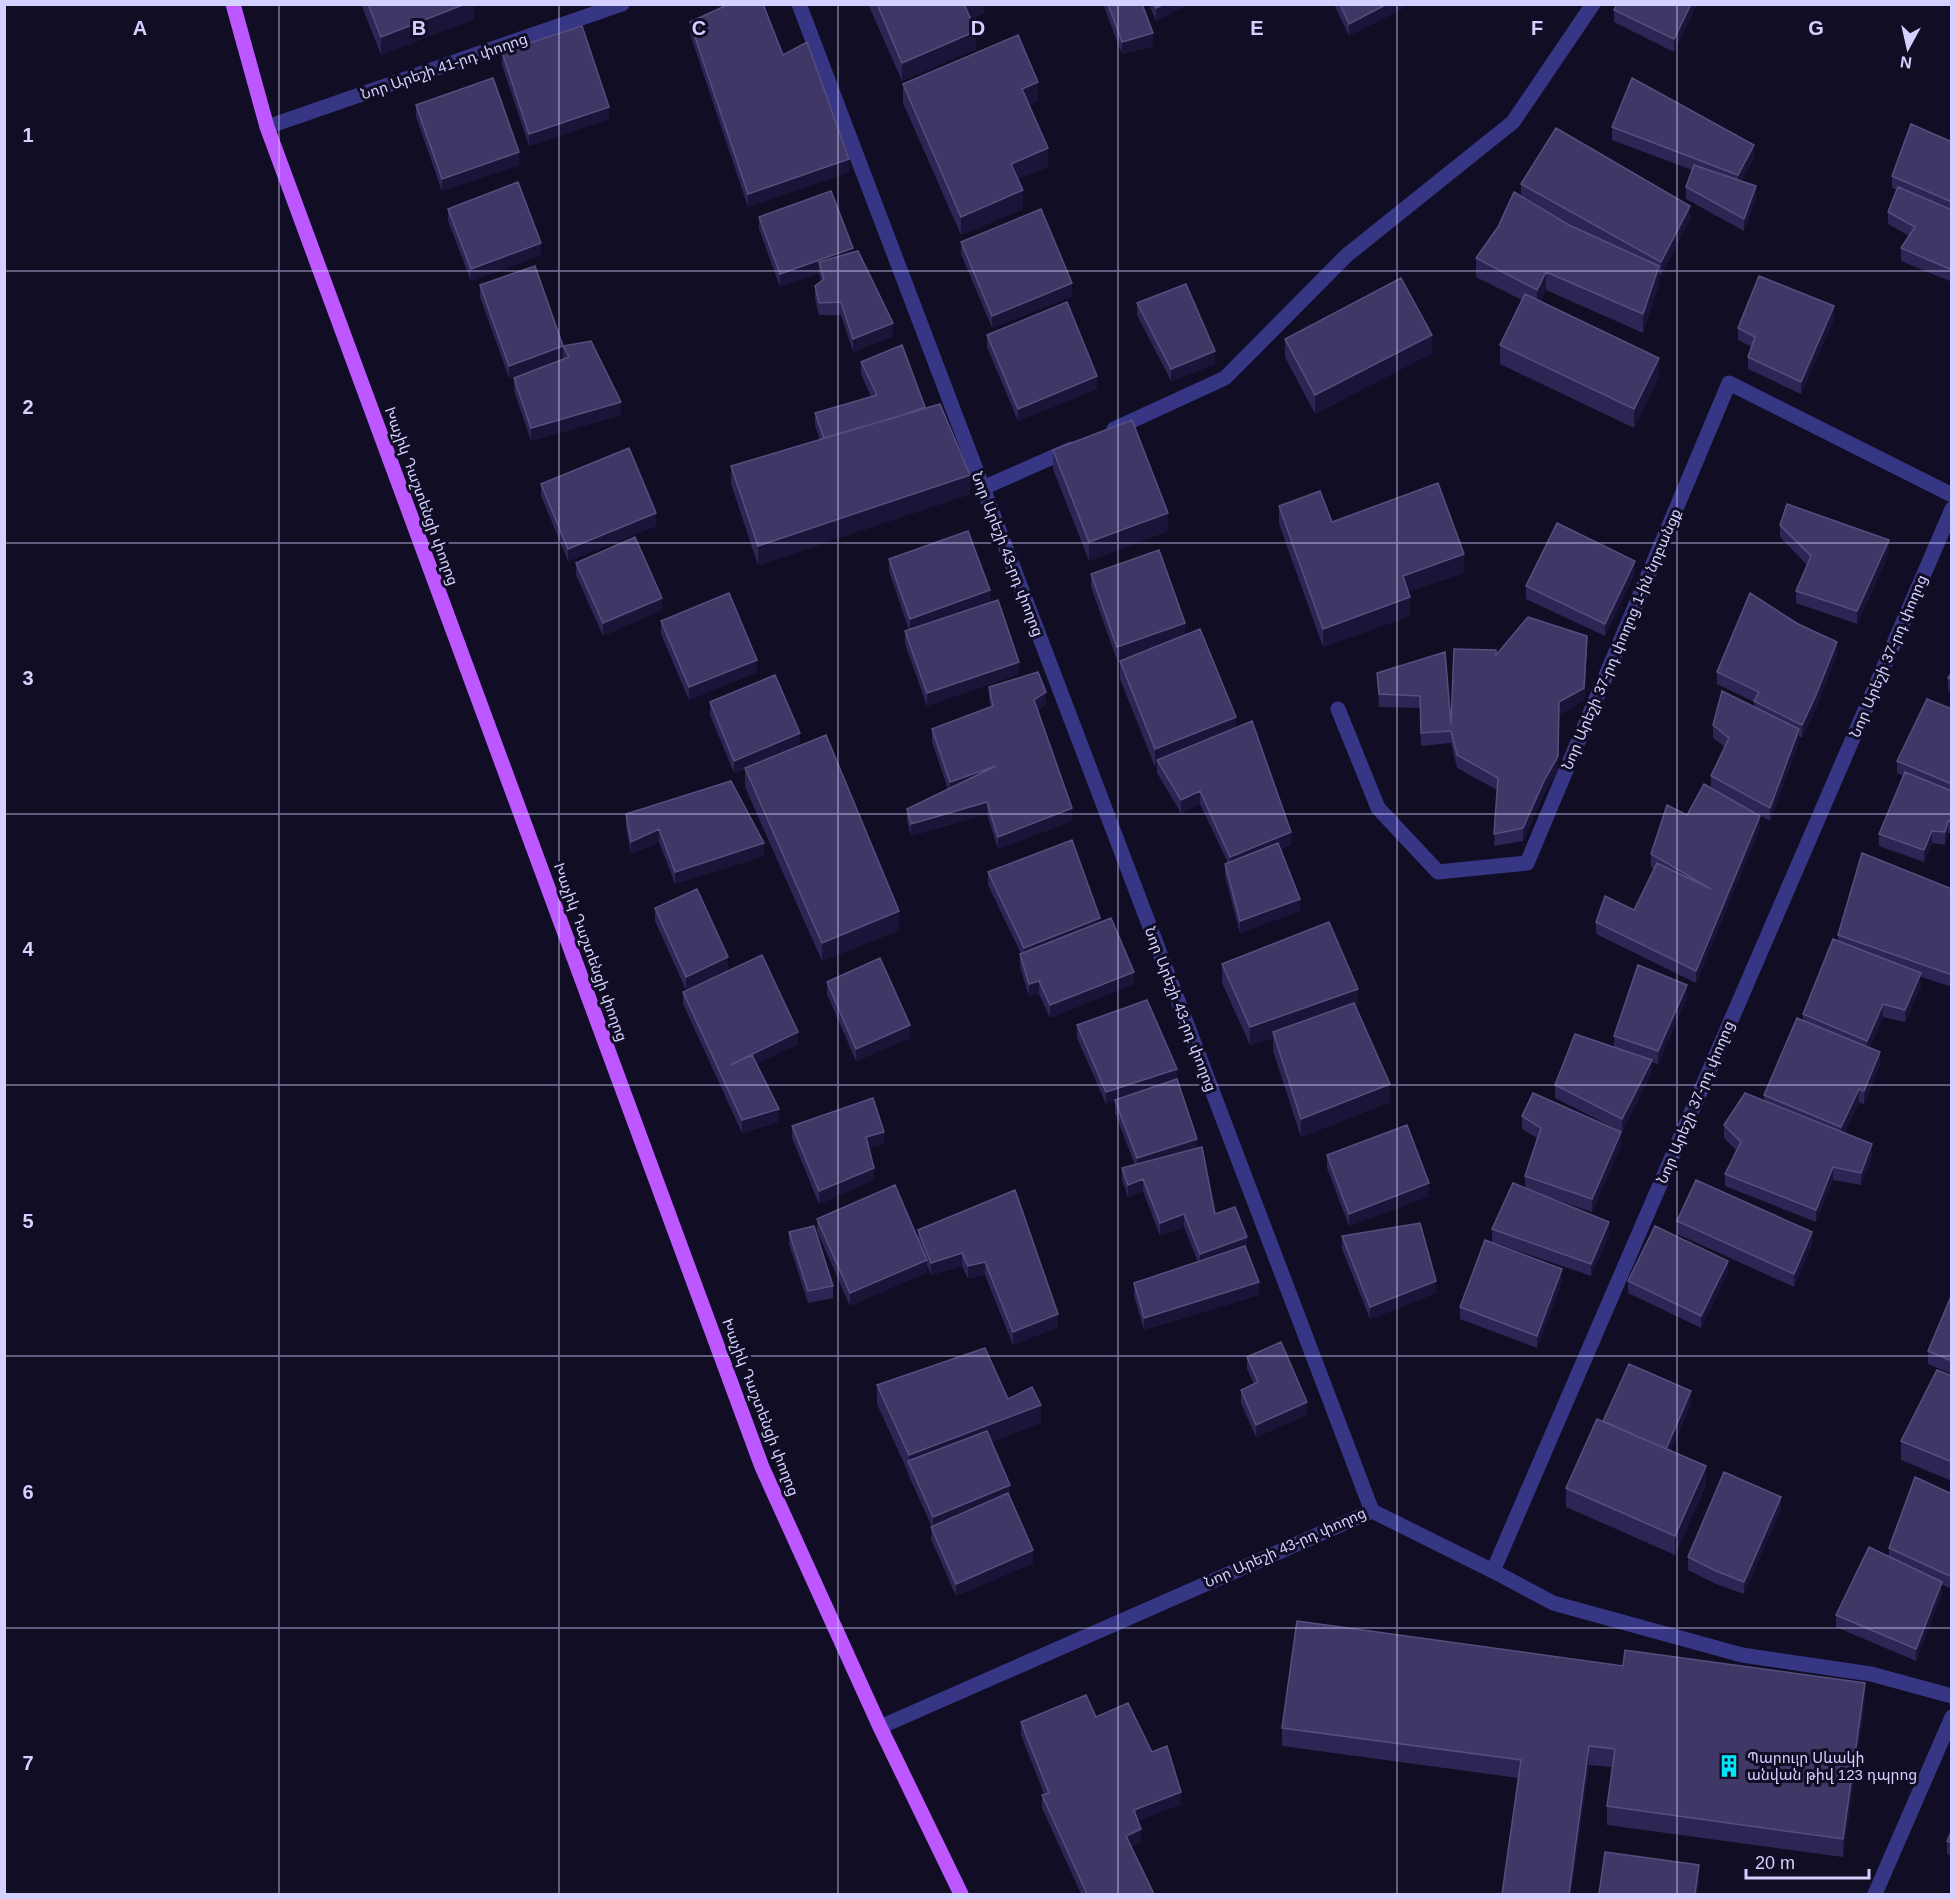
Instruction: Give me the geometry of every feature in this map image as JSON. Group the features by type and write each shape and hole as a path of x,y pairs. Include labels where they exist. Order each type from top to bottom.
{"main road":[{"name":"Խաչիկ Դաշտենցի փողոց","path":"233,4 267,127 762,1467 880,1727 961,1894"}],"street":[{"name":"Նոր Արեշի 41-րդ փողոց","path":"267,127 622,4"},
{"name":"Նոր Արեշի 43-րդ փողոց","path":"799,4 1372,1510 880,1727"},
{"path":"983,488 1225,378 1347,255 1512,122 1593,4"},
{"name":"Նոր Արեշի 37-րդ փողոց 1-ին նրբանցք","path":"1338,709 1378,808 1438,872 1527,863 1729,383 1952,495"},
{"name":"Նոր Արեշի 37-րդ փողոց","path":"1493,1570 1952,509"},
{"path":"1372,1510 1493,1570 1553,1603 1742,1655 1871,1674 1952,1696"},
{"path":"1875,1894 1952,1717"}],"building":[{"path":"368,4 465,4 381,37"},
{"path":"729,4 763,4 783,55 807,42 849,159 748,194 690,22"},
{"path":"877,4 964,4 976,31 902,63"},
{"path":"1108,4 1142,4 1153,33 1122,42"},
{"path":"1340,4 1387,4 1349,24"},
{"path":"1617,4 1691,4 1674,39 1614,10"},
{"path":"582,26 609,107 529,134 502,52"},
{"path":"1018,35 1038,82 1022,89 1048,148 1011,164 1023,190 961,217 903,84"},
{"path":"493,78 519,152 442,179 416,105"},
{"path":"1632,78 1754,145 1738,175 1612,127"},
{"path":"1911,124 1952,142 1952,202 1892,176"},
{"path":"1556,128 1690,206 1661,262 1521,184"},
{"path":"1694,165 1756,186 1744,219 1686,187"},
{"path":"518,182 541,243 471,269 448,209"},
{"path":"1898,187 1952,210 1952,270 1901,248 1915,227 1888,212"},
{"path":"831,191 853,248 780,274 759,217"},
{"path":"1514,192 1569,225 1659,266 1643,314 1546,272 1537,290 1476,258 1498,227"},
{"path":"1041,209 1072,283 992,316 961,242"},
{"path":"858,251 893,323 853,339 841,302 819,303 815,286 824,279 819,262"},
{"path":"535,266 563,346 509,366 480,285"},
{"path":"1759,276 1834,306 1801,382 1748,357 1755,337 1738,328"},
{"path":"1401,278 1432,335 1315,395 1285,339"},
{"path":"1186,284 1215,351 1171,369 1137,303"},
{"path":"1525,294 1659,358 1634,409 1500,345"},
{"path":"1067,302 1097,376 1018,409 987,335"},
{"path":"591,341 621,402 531,428 514,378 569,357 563,346"},
{"path":"902,345 925,407 824,438 815,413 877,395 861,362"},
{"path":"940,404 970,475 758,546 731,466"},
{"path":"1132,420 1168,513 1089,542 1053,450"},
{"path":"629,448 656,513 568,549 541,484"},
{"path":"1438,483 1464,554 1403,576 1410,597 1323,629 1279,506 1320,491 1332,522"},
{"path":"1787,504 1889,540 1857,611 1796,591 1811,556 1780,525"},
{"path":"1557,523 1635,561 1605,624 1526,586"},
{"path":"968,531 990,590 910,619 889,559"},
{"path":"635,537 662,598 603,623 576,563"},
{"path":"1159,550 1185,623 1117,647 1091,574"},
{"path":"729,593 757,660 689,687 661,621"},
{"path":"1750,593 1798,624 1837,642 1802,725 1754,701 1759,692 1717,672"},
{"path":"998,600 1019,662 927,693 905,631"},
{"path":"1528,617 1587,636 1584,688 1559,702 1558,756 1523,828 1494,834 1498,778 1457,755 1451,731 1421,733 1420,696 1379,694 1377,673 1445,652 1451,724 1454,649 1496,650 1496,655"},
{"path":"1200,629 1236,717 1155,749 1120,661"},
{"path":"1038,672 1046,692 1034,700 1072,808 998,837 987,802 911,824 907,809 996,766 950,782 932,729 993,706 989,687"},
{"path":"775,675 800,733 734,761 710,702"},
{"path":"1722,691 1799,729 1770,808 1711,776 1729,738 1713,725"},
{"path":"1927,699 1952,709 1952,784 1897,761"},
{"path":"1252,721 1291,832 1230,857 1200,791 1181,800 1157,760"},
{"path":"826,735 899,911 822,943 745,768"},
{"path":"1905,772 1952,791 1952,822 1948,821 1945,832 1932,831 1924,850 1879,834"},
{"path":"731,781 764,843 675,872 659,829 631,842 626,814"},
{"path":"1704,784 1760,816 1696,971 1596,922 1605,896 1634,910 1657,863 1711,889 1651,854 1667,805 1687,815"},
{"path":"1072,840 1100,918 1024,948 988,872"},
{"path":"1278,843 1300,899 1240,921 1225,864"},
{"path":"1862,853 1952,889 1952,975 1838,935"},
{"path":"697,889 728,957 686,977 655,908"},
{"path":"1111,918 1134,972 1050,1005 1039,981 1029,984 1020,954"},
{"path":"1329,922 1358,989 1250,1027 1222,964"},
{"path":"1833,939 1921,973 1905,1010 1883,1004 1867,1041 1803,1014"},
{"path":"762,955 798,1032 730,1065 752,1055 779,1109 742,1120 683,992"},
{"path":"880,958 910,1025 856,1049 827,982"},
{"path":"1638,965 1687,985 1658,1051 1614,1036"},
{"path":"1147,1000 1177,1069 1106,1092 1077,1025"},
{"path":"1354,1003 1390,1084 1301,1119 1273,1032"},
{"path":"1797,1018 1880,1052 1864,1091 1859,1089 1841,1127 1764,1095"},
{"path":"1575,1034 1652,1060 1622,1119 1555,1085"},
{"path":"1177,1079 1197,1139 1137,1158 1115,1100"},
{"path":"1533,1093 1621,1132 1592,1199 1525,1176 1541,1128 1522,1116"},
{"path":"1745,1093 1872,1144 1861,1173 1833,1167 1816,1210 1725,1174 1741,1142 1724,1125"},
{"path":"873,1098 884,1132 866,1137 874,1168 819,1191 792,1126"},
{"path":"1407,1125 1429,1183 1349,1214 1327,1155"},
{"path":"1202,1147 1215,1214 1235,1207 1247,1237 1200,1254 1184,1214 1160,1223 1143,1179 1128,1185 1122,1168"},
{"path":"1696,1180 1812,1232 1794,1274 1677,1221"},
{"path":"1513,1183 1609,1222 1591,1264 1492,1229"},
{"path":"895,1185 927,1260 850,1293 817,1219"},
{"path":"1015,1190 1058,1314 1013,1332 985,1262 968,1266 962,1253 931,1263 918,1230"},
{"path":"1420,1223 1436,1281 1370,1307 1342,1236"},
{"path":"814,1226 833,1286 808,1291 789,1232"},
{"path":"1655,1226 1728,1261 1701,1316 1628,1281"},
{"path":"1485,1240 1562,1269 1537,1336 1460,1307"},
{"path":"1245,1246 1259,1282 1144,1318 1134,1283"},
{"path":"1952,1294 1952,1361 1928,1351"},
{"path":"1281,1342 1307,1402 1256,1425 1241,1390 1258,1382 1247,1357"},
{"path":"985,1348 1008,1399 1032,1387 1041,1405 909,1455 877,1385"},
{"path":"1629,1364 1691,1391 1666,1449 1603,1421"},
{"path":"1937,1370 1952,1376 1952,1462 1901,1441"},
{"path":"1597,1419 1706,1466 1675,1536 1566,1488"},
{"path":"987,1431 1010,1485 933,1517 908,1461"},
{"path":"1724,1472 1781,1497 1744,1582 1688,1557"},
{"path":"1915,1477 1952,1494 1952,1577 1889,1548"},
{"path":"1008,1493 1033,1550 956,1584 931,1527"},
{"path":"1869,1547 1942,1582 1916,1649 1836,1615"},
{"name":"Պարույր Սևակի անվան թիվ 123 դպրոց","path":"1297,1621 1623,1666 1625,1650 1865,1683 1843,1839 1607,1806 1615,1749 1589,1746 1569,1894 1502,1894 1521,1760 1282,1728"},
{"path":"1086,1695 1096,1717 1128,1703 1152,1752 1167,1746 1181,1792 1134,1810 1141,1829 1126,1836 1154,1894 1087,1894 1042,1795 1049,1793 1021,1722"},
{"path":"1952,1830 1952,1843 1947,1841"},
{"path":"1605,1852 1699,1865 1695,1894 1599,1894"}],"place":[{"name":"Պարույր Սևակի անվան թիվ 123 դպրոց","path":"1729,1766"}]}
